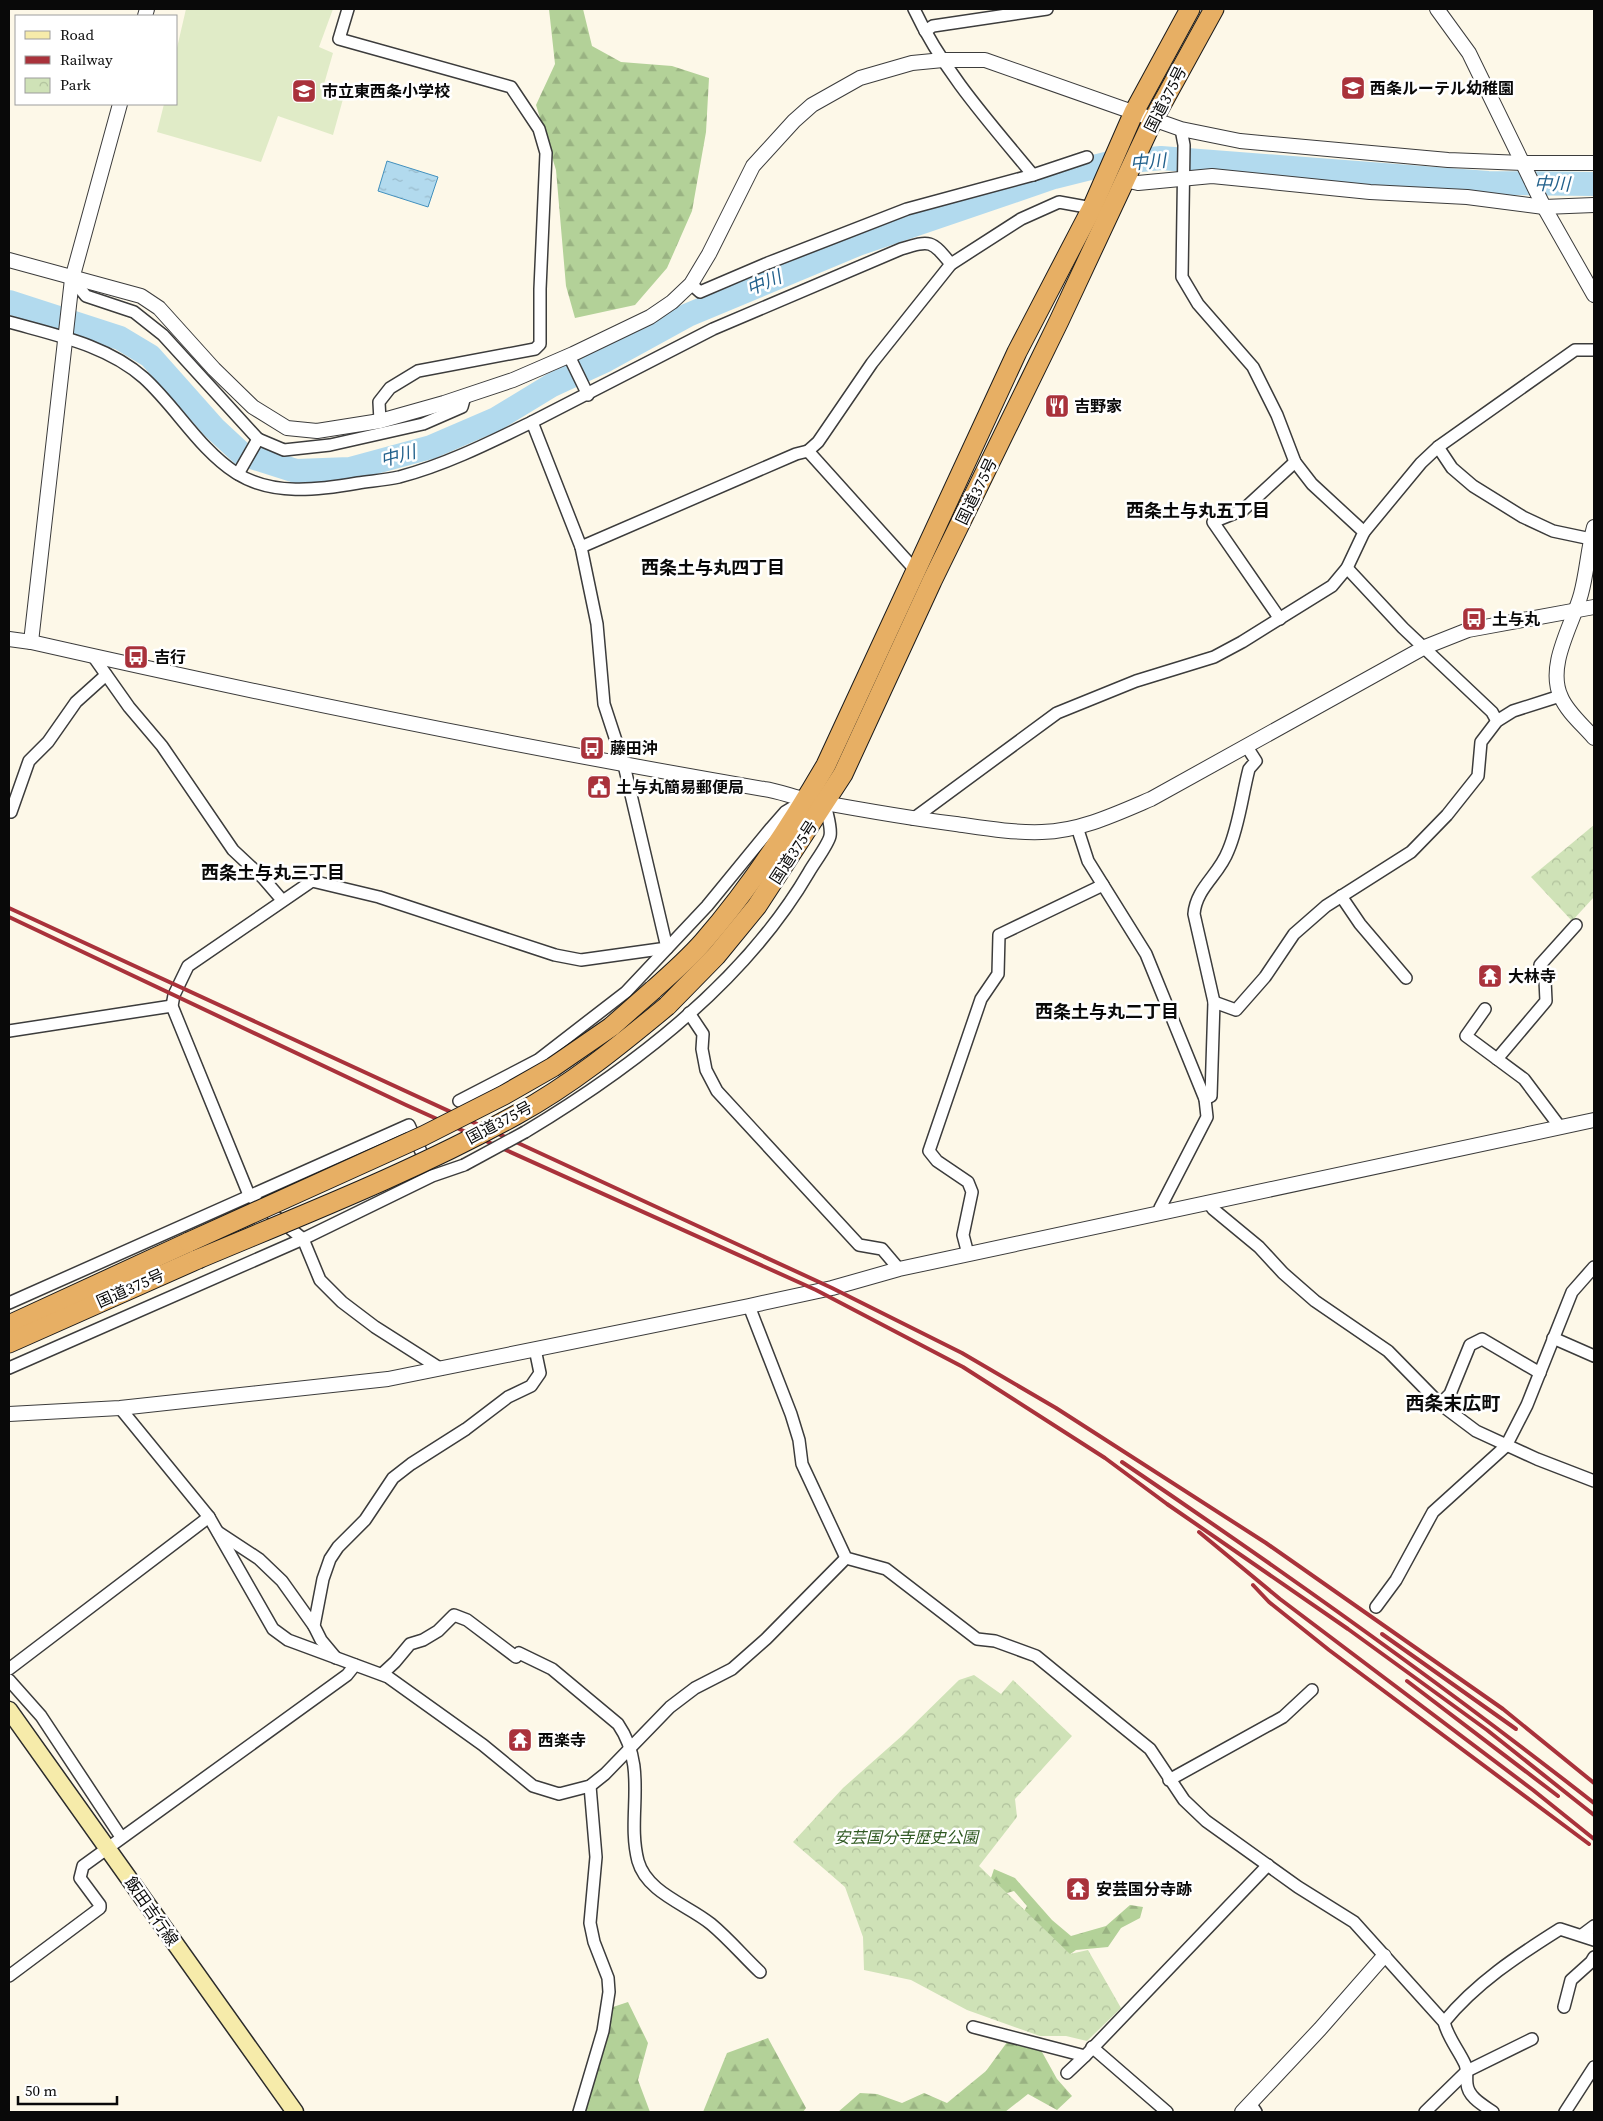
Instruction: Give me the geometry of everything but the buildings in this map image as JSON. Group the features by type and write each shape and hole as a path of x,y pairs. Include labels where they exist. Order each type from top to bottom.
{"highway":[{"name":"国道375号","path":"9,1343 504,1095 553,1067 611,1027 702,943 754,878 826,765 1018,352 1094,203 1134,112 1190,9"},
{"name":"国道375号","path":"9,1325 426,1160 517,1114 560,1087 623,1042 667,1006 716,956 757,906 842,774 932,581 1126,180 1153,120 1214,9"}],"main road":[{"name":"飯田吉行線","path":"9,1710 295,2112"}],"street":[{"path":"348,9 339,39 511,87 539,129 546,153 540,289 540,344 535,349 418,371 390,388 379,402 380,421"},
{"path":"914,9 924,31 943,60 1033,175"},
{"path":"924,31 933,26 1048,9"},
{"path":"1437,9 1469,53 1543,205 1594,296"},
{"path":"9,260 72,279 141,296 153,304 214,369 253,407 287,428 317,431 380,421 465,396 571,359 650,317 672,302 691,284 709,254 753,166 794,121 812,105 860,78 912,63 943,60 984,60 1181,129 1240,141 1525,166 1594,163"},
{"path":"31,642 72,279 120,105"},
{"path":"1181,129 1184,145 1182,176 1182,277 1198,304 1253,367 1277,415 1294,462 1312,484 1364,532"},
{"path":"691,284 700,292 768,263 907,209 1033,175 1087,157"},
{"path":"1126,180 1138,183 1182,176 1212,176 1370,192 1468,197 1543,205 1594,205"},
{"path":"581,547 796,454 808,451 818,442 872,364 951,264 1022,220 1059,202 1094,203"},
{"path":"9,322 66,337 127,364 144,378 224,465 254,482 290,489 332,488 398,477 465,454 588,395 713,328 901,249 925,242 934,244 951,264"},
{"path":"72,279 86,296 134,312 163,335 256,441 284,450 330,445 423,424 462,407 465,396"},
{"path":"913,819 1057,713 1136,681 1214,657 1332,586 1347,568 1364,532 1421,463 1438,447 1575,350 1594,350"},
{"path":"571,359 588,395"},
{"path":"532,422 581,547 597,624 604,704 624,765 667,948"},
{"path":"239,472 256,441"},
{"path":"1438,447 1452,468 1473,486 1523,517 1552,531 1592,533 1577,609 1564,638 1556,677 1560,696 1594,738"},
{"path":"808,451 917,572"},
{"path":"1280,619 1213,522 1242,510 1294,462"},
{"path":"1347,568 1403,628 1492,712 1497,722"},
{"path":"9,639 31,642 235,689 913,819 1008,831 1044,832 1077,827 1106,818 1151,798 1247,748 1425,647 1468,630 1594,607"},
{"path":"93,656 129,707 162,746 233,850 263,878 282,900"},
{"path":"9,811 11,812 29,761 48,742 76,702 106,675"},
{"path":"1214,1002 1236,1010 1265,977 1294,934 1326,906 1411,852 1447,815 1478,776 1481,742 1497,722 1513,711 1560,696"},
{"path":"1205,1099 1210,1096 1214,1002 1194,914 1195,902 1206,883 1222,867 1229,850 1249,769 1256,761 1247,748"},
{"path":"459,1101 538,1060 626,992 707,906 770,828 785,812 806,799"},
{"path":"9,1368 303,1239 432,1176 464,1165 570,1105 620,1070 689,1013 766,933 796,893 830,836 825,802"},
{"path":"1077,827 1088,861 1146,954 1205,1099 1207,1117 1160,1211"},
{"path":"441,1369 376,1327 342,1302 320,1280 303,1239 249,1195 172,1006 174,995 188,966 312,881 370,895 555,955 581,960 667,948"},
{"path":"968,1254 963,1235 972,1192 968,1182 937,1161 929,1151 981,999 998,974 999,935 1103,885"},
{"path":"1341,896 1360,924 1406,978"},
{"path":"1497,1059 1546,1001 1545,980 1540,965 1576,925"},
{"path":"626,992 662,1036"},
{"path":"9,1031 172,1006"},
{"path":"1485,1009 1466,1036 1524,1079 1560,1127"},
{"path":"689,1013 703,1034 702,1049 706,1070 717,1091 859,1245 882,1250 899,1269"},
{"path":"538,1060 570,1105"},
{"path":"9,1414 120,1408 379,1380 441,1369 749,1306 832,1288 899,1269 1160,1211 1594,1120"},
{"path":"9,1303 409,1125 432,1176"},
{"path":"1208,1202 1213,1209 1259,1247 1283,1273 1315,1301 1388,1351 1440,1404 1476,1431 1506,1446 1594,1481"},
{"path":"1376,1607 1396,1580 1432,1512 1506,1446 1540,1373 1572,1292 1593,1271"},
{"path":"749,1306 791,1414 799,1440 802,1464 846,1558 886,1569 977,1639 995,1641 1036,1656 1150,1749 1184,1800 1206,1821 1354,1922 1444,2022 1448,2036 1467,2071 1466,2086 1475,2100 1493,2112"},
{"path":"1553,1338 1594,1356"},
{"path":"1440,1404 1450,1394 1470,1346 1482,1339 1540,1373"},
{"path":"314,1626 323,1579 330,1559 338,1546 365,1520 394,1478 411,1464 466,1429 508,1397 531,1386 540,1373 535,1349"},
{"path":"120,1408 209,1517 273,1629 288,1640 388,1677 482,1745 533,1786 559,1794 590,1786 670,1707 695,1688 732,1669 766,1639 846,1558"},
{"path":"9,1670 209,1517"},
{"path":"217,1532 259,1559 282,1581 314,1626 321,1640 337,1659"},
{"path":"382,1674 410,1644 423,1640 438,1631 454,1615 467,1620 516,1657 519,1653 552,1669 618,1724 625,1735 637,1783 635,1832 638,1861 647,1878 674,1901 711,1924 760,1972"},
{"path":"9,1976 100,1908 100,1905 80,1878 82,1866 347,1675 355,1666"},
{"path":"9,1680 41,1716 121,1837"},
{"path":"1169,1780 1283,1717 1312,1690"},
{"path":"579,2112 603,2031 609,1992 608,1978 594,1942 590,1923 596,1857 590,1786"},
{"path":"1067,2073 1268,1865"},
{"path":"1582,1935 1594,1926"},
{"path":"1444,2022 1457,2006 1504,1964 1560,1929 1594,1940"},
{"path":"1250,2109 1384,1956"},
{"path":"1564,2007 1571,1980 1594,1957"},
{"path":"973,2028 1088,2052 1168,2112"},
{"path":"1425,2112 1467,2071 1532,2040"},
{"path":"1565,2112 1594,2067"}],"green space":[{"path":"186,9 333,9 319,47 333,53 322,91 343,99 333,135 278,116 261,162 157,132 164,105 178,105 178,43"},
{"path":"549,9 583,9 592,46 621,62 672,66 709,78 706,132 692,211 667,268 635,305 575,318 566,286 556,170 536,105 555,64"},
{"path":"1594,825 1594,897 1572,921 1531,877"},
{"name":"安芸国分寺歴史公園","path":"974,1675 1001,1694 1013,1680 1072,1736 1015,1799 1017,1817 979,1866 1070,1954 1088,1950 1121,2008 1087,2041 1066,2036 1040,2036 967,2010 911,1980 864,1970 863,1937 845,1887 793,1842 843,1788 904,1734 959,1680"},
{"path":"994,1869 1015,1878 1052,1920 1071,1936 1106,1926 1130,1905 1143,1907 1140,1918 1121,1928 1108,1947 1076,1950 1062,1960 1016,1925 1027,1906 1014,1891 1000,1895 990,1881"},
{"path":"628,2002 648,2043 638,2080 650,2112 579,2112 607,2009"},
{"path":"1013,2034 1037,2043 1057,2079 1072,2096 1057,2110 1028,2094 1005,2112 838,2112 860,2093 877,2094 902,2103 924,2093 947,2103 986,2071"},
{"path":"768,2038 806,2108 803,2112 703,2112 727,2053"}],"water":[{"path":"387,161 438,177 428,207 378,191"}],"waterway":[{"name":"中川","path":"9,302 120,338 150,356 214,428 242,454 296,471 350,469 431,447 496,419 552,385 606,360 688,315 858,244 1054,177 1110,163 1161,158 1488,183 1594,184"}],"railway":[{"path":"9,908 832,1288 962,1353 1056,1408 1266,1543 1503,1709 1594,1783"},
{"path":"9,917 406,1105 816,1290 963,1367 1105,1458 1167,1504 1348,1629 1487,1730 1594,1815"},
{"path":"1122,1462 1361,1628 1594,1803"},
{"path":"1199,1532 1280,1599 1533,1790 1594,1839"},
{"path":"1253,1585 1269,1602 1329,1650 1589,1844"},
{"path":"1382,1634 1516,1729"},
{"path":"1407,1681 1558,1796"}],"place":[{"name":"西条ルーテル幼稚園","path":"1353,88"},
{"name":"市立東西条小学校","path":"304,91"},
{"name":"吉野家","path":"1057,406"},
{"name":"土与丸","path":"1474,619"},
{"name":"吉行","path":"136,657"},
{"name":"藤田沖","path":"592,748"},
{"name":"土与丸簡易郵便局","path":"599,787"},
{"name":"大林寺","path":"1490,976"},
{"name":"西楽寺","path":"520,1740"},
{"name":"安芸国分寺跡","path":"1078,1889"}],"district":[{"name":"西条土与丸五丁目","path":"1198,511"},
{"name":"西条土与丸四丁目","path":"713,568"},
{"name":"西条土与丸三丁目","path":"273,873"},
{"name":"西条土与丸二丁目","path":"1107,1012"},
{"name":"西条末広町","path":"1453,1403"}]}
